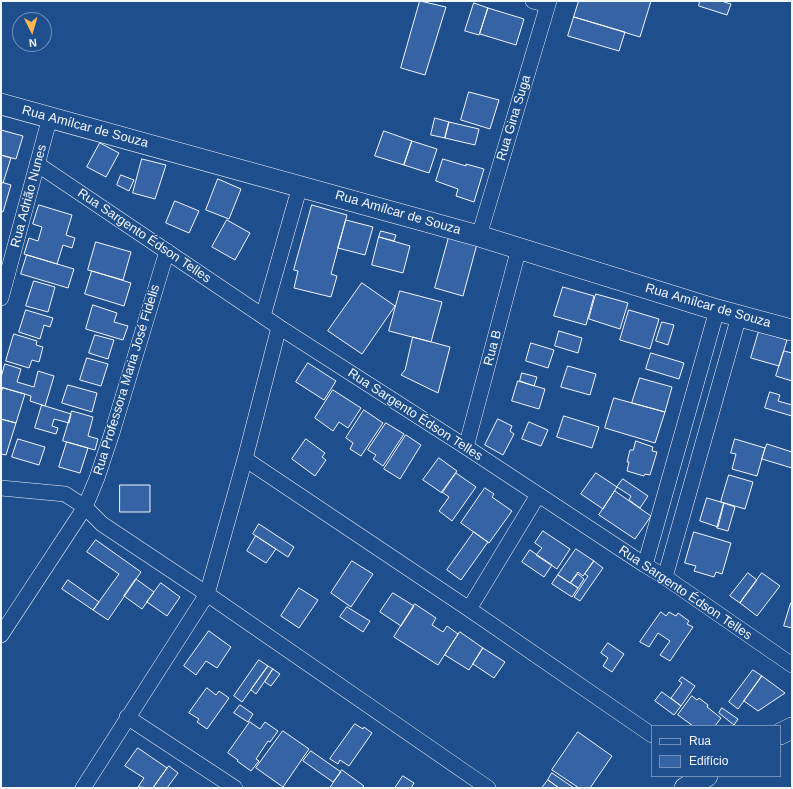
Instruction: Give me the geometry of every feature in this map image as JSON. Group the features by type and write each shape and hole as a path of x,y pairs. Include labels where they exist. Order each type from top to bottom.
{"street":[{"path":"533,1 548,3"},
{"name":"Rua Gina Suga","path":"479,236 548,3"},
{"name":"Rua Amílcar de Souza","path":"1,104 479,236 717,310 792,330"},
{"name":"Rua Adrião Nunes","path":"1,298 50,117"},
{"name":"Rua Sargento Édson Telles","path":"37,164 279,327 665,577 792,666"},
{"path":"263,316 300,186"},
{"name":"Rua B","path":"466,447 519,248"},
{"name":"Rua Professora Maria José Fidelis","path":"1,635 85,507 97,478 112,433 167,251"},
{"path":"645,565 717,310"},
{"path":"665,577 739,316"},
{"path":"83,788 207,594 245,459 279,327"},
{"path":"687,419 708,425"},
{"path":"245,459 469,609 651,734"},
{"path":"1,488 65,494 85,507 102,524 207,594 488,788"},
{"path":"469,609 538,495"},
{"path":"127,717 235,788"},
{"path":"781,734 792,728"},
{"path":"685,788 705,777"}],"building":[{"path":"420,1 446,7 425,75 401,68"},
{"path":"579,1 651,1 640,37 574,17"},
{"path":"700,1 721,1 731,4 727,15 699,6"},
{"path":"474,3 488,8 479,35 465,31"},
{"path":"488,8 524,19 516,45 480,34"},
{"path":"574,17 625,32 619,51 568,36"},
{"path":"469,92 499,100 490,129 461,120"},
{"path":"435,118 449,122 445,138 431,135"},
{"path":"449,122 479,129 475,145 445,138"},
{"path":"1,130 23,136 16,159 1,155"},
{"path":"384,131 412,141 404,165 375,156"},
{"path":"412,141 437,149 429,173 404,165"},
{"path":"100,143 119,153 106,177 87,167"},
{"path":"1,155 11,158 3,183 1,182"},
{"path":"142,159 166,165 155,199 133,193"},
{"path":"443,159 466,166 466,164 484,169 474,202 456,196 458,189 436,181"},
{"path":"121,175 134,180 129,191 117,185"},
{"path":"218,179 241,189 229,219 206,210"},
{"path":"1,182 11,185 3,212 1,211"},
{"path":"175,201 199,211 189,233 166,223"},
{"path":"39,205 72,215 66,235 75,238 72,248 63,245 57,264 24,254 29,238 38,241 42,227 33,224"},
{"path":"312,205 347,215 331,274 337,276 331,297 294,288 298,271 294,270"},
{"path":"227,220 250,233 235,260 212,247"},
{"path":"346,220 373,227 365,255 338,248"},
{"path":"381,231 396,235 394,241 379,237"},
{"path":"379,237 410,246 403,273 372,265"},
{"path":"449,237 477,244 463,296 435,288"},
{"path":"96,242 131,252 123,280 88,270"},
{"path":"27,255 74,269 68,288 21,274"},
{"path":"92,271 131,283 124,306 85,294"},
{"path":"34,281 55,287 48,312 26,306"},
{"path":"362,283 395,306 362,354 328,331"},
{"path":"563,287 594,296 586,325 554,316"},
{"path":"400,291 442,302 431,342 389,331"},
{"path":"596,294 628,303 620,329 589,319"},
{"path":"93,305 117,313 114,322 128,326 123,340 86,329"},
{"path":"26,310 53,318 50,327 44,325 40,339 19,332"},
{"path":"629,310 659,319 650,349 620,340"},
{"path":"662,322 674,325 668,345 656,341"},
{"path":"559,331 582,338 578,353 555,346"},
{"path":"759,331 787,340 779,366 751,358"},
{"path":"14,334 37,341 36,345 43,347 39,362 32,360 29,368 6,361"},
{"path":"95,335 114,340 108,359 89,353"},
{"path":"413,337 450,347 438,393 401,375 405,370"},
{"path":"531,343 554,350 548,368 526,361"},
{"path":"784,351 792,353 792,381 776,376"},
{"path":"651,353 684,363 679,379 646,369"},
{"path":"87,358 108,364 101,386 80,380"},
{"path":"308,363 336,381 324,400 296,382"},
{"path":"5,364 21,369 17,382 34,387 38,371 54,376 45,406 30,401 31,396 1,387 1,378"},
{"path":"568,366 596,374 590,395 561,387"},
{"path":"522,373 537,377 534,386 520,381"},
{"path":"640,378 672,387 665,412 632,403"},
{"path":"518,381 545,389 539,409 512,401"},
{"path":"68,385 97,393 92,412 62,403"},
{"path":"3,388 25,394 16,423 1,419 1,393"},
{"path":"333,390 361,408 348,428 339,422 333,431 315,418"},
{"path":"770,392 780,395 778,401 792,405 792,416 765,408"},
{"path":"614,398 665,412 655,443 605,428"},
{"path":"42,405 71,414 69,423 54,419 52,426 58,428 56,434 35,428"},
{"path":"364,410 383,423 361,456 350,449 353,443 346,438"},
{"path":"72,411 93,417 88,436 98,439 95,450 63,441"},
{"path":"564,416 599,427 592,448 557,437"},
{"path":"1,419 16,423 6,455 1,454"},
{"path":"498,419 512,426 510,431 514,434 503,455 485,445"},
{"path":"529,422 548,430 541,446 522,439"},
{"path":"386,423 404,434 383,466 373,459 376,455 368,450"},
{"path":"406,435 421,445 400,479 384,469"},
{"path":"18,439 45,447 39,465 12,457"},
{"path":"306,439 325,453 322,457 326,460 315,476 292,459"},
{"path":"735,439 765,448 757,476 732,469 736,454 731,453"},
{"path":"636,441 653,447 652,451 657,452 650,475 645,474 644,476 627,471 629,462 627,462 630,450 633,450"},
{"path":"67,442 88,448 80,473 59,467"},
{"path":"767,444 792,452 792,468 762,459"},
{"path":"439,458 457,471 442,493 423,480"},
{"path":"456,473 476,487 452,521 439,511 449,497 442,492"},
{"path":"596,473 617,487 603,509 581,494"},
{"path":"729,475 753,482 745,509 721,502"},
{"path":"623,479 648,496 640,508 629,500 631,496 617,487"},
{"path":"120,485 150,485 150,512 120,512"},
{"path":"485,488 494,494 492,497 512,511 489,543 461,523"},
{"path":"615,491 651,516 635,539 599,515"},
{"path":"707,498 724,503 718,527 700,521"},
{"path":"724,503 735,507 728,531 717,528"},
{"path":"259,524 294,547 288,557 253,534"},
{"path":"543,531 570,549 557,569 536,555 542,548 535,543"},
{"path":"474,532 488,542 461,580 447,570"},
{"path":"694,532 731,543 722,574 716,572 714,577 694,571 696,566 685,563"},
{"path":"256,536 276,549 266,563 247,551"},
{"path":"96,540 141,572 108,620 93,610 119,574 87,552"},
{"path":"576,549 594,561 583,576 578,572 570,583 558,575"},
{"path":"530,550 552,565 544,577 522,562"},
{"path":"352,561 373,574 351,607 331,593"},
{"path":"594,561 603,568 580,601 574,597 588,576 585,574"},
{"path":"748,573 757,580 740,603 730,596"},
{"path":"762,573 780,586 757,616 740,603"},
{"path":"578,574 584,579 578,588 571,583"},
{"path":"558,575 578,588 572,597 552,584"},
{"path":"136,579 154,592 142,609 124,596"},
{"path":"68,580 99,602 93,610 62,589"},
{"path":"161,583 180,597 167,616 147,602"},
{"path":"299,588 318,600 299,628 281,616"},
{"path":"393,593 414,606 401,626 380,612"},
{"path":"792,603 792,628 784,626"},
{"path":"415,604 436,618 432,625 443,632 447,626 458,634 438,665 394,637"},
{"path":"347,607 370,621 363,632 340,617"},
{"path":"661,612 666,616 669,612 676,616 678,613 689,621 687,624 693,627 670,661 660,655 670,641 658,633 649,647 640,642"},
{"path":"209,631 231,647 217,668 206,661 196,675 184,666"},
{"path":"460,632 483,648 469,670 445,655"},
{"path":"608,643 624,654 612,672 603,666 608,658 601,653"},
{"path":"483,648 505,662 494,678 473,664"},
{"path":"259,660 268,666 242,702 234,696"},
{"path":"268,666 273,669 256,694 251,690"},
{"path":"273,669 280,674 271,686 265,682"},
{"path":"753,670 762,676 738,709 729,702"},
{"path":"762,676 785,693 758,711 744,701"},
{"path":"682,677 695,686 681,706 671,698 682,683 679,681"},
{"path":"207,688 216,695 219,691 229,698 207,729 197,722 199,719 189,713"},
{"path":"662,692 681,706 674,715 655,701"},
{"path":"692,696 697,700 699,698 708,705 707,707 721,718 716,725 692,725 678,715"},
{"path":"240,705 253,714 248,722 234,713"},
{"path":"722,708 738,719 734,725 719,713"},
{"path":"250,722 260,729 265,722 278,731 270,742 268,741 256,759 259,761 251,771 228,753"},
{"path":"355,724 363,729 364,727 372,733 349,766 340,760 338,764 330,759"},
{"path":"283,731 309,749 283,787 256,768"},
{"path":"578,732 612,756 590,788 579,788 552,770"},
{"path":"138,748 167,768 153,788 138,787 144,778 125,766"},
{"path":"311,751 341,772 333,782 303,761"},
{"path":"169,766 178,773 167,788 153,788"},
{"path":"342,770 364,786 362,788 330,788"},
{"path":"552,773 574,788 559,788 548,780"},
{"path":"403,776 414,783 411,788 395,788"},
{"path":"548,780 559,788 542,788"}]}
